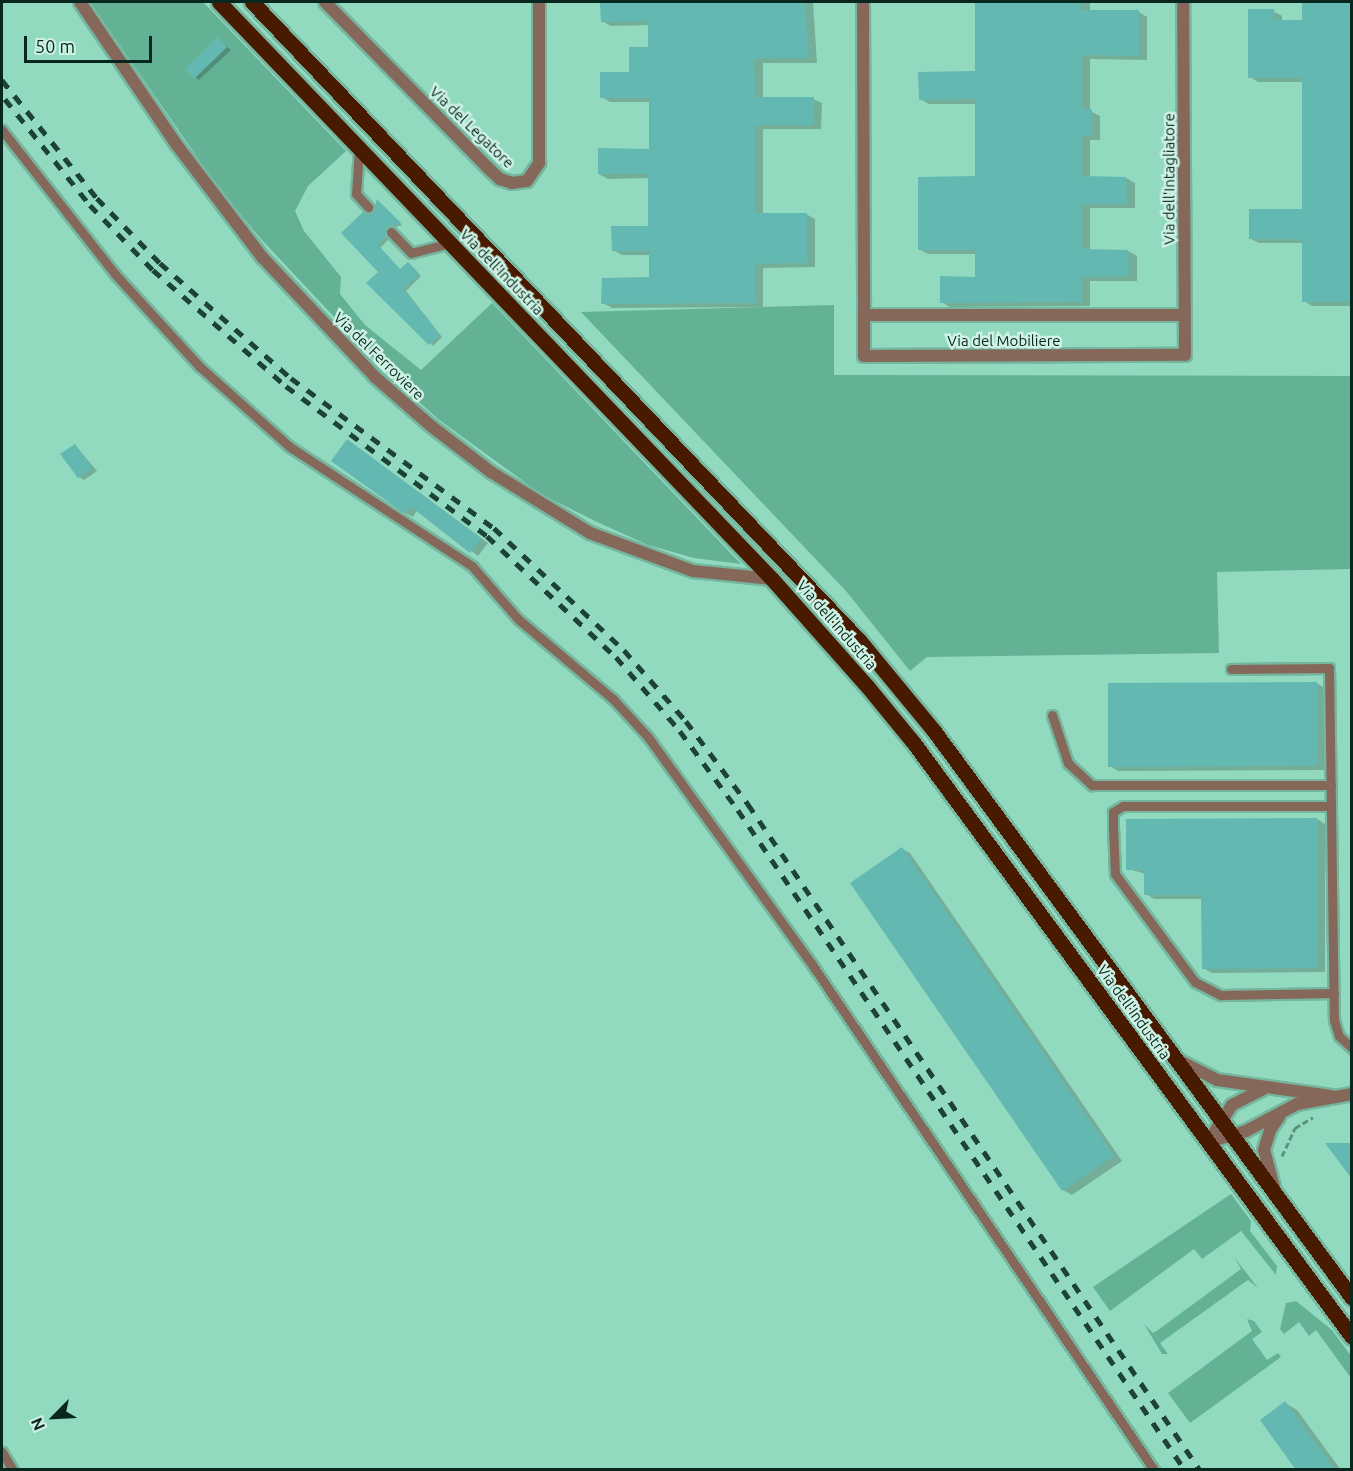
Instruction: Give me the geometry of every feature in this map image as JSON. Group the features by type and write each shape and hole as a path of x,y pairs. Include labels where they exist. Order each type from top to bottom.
{"main road":[{"name":"Via dell'Industria","path":"219,2 772,579 913,742 1352,1337"},
{"name":"Via dell'Industria","path":"252,2 859,640 934,731 1352,1298"}],"street":[{"name":"Via del Ferroviere","path":"80,2 183,154 263,258 375,377 431,426 509,484 590,532 693,571 772,579"},
{"name":"Via del Legatore","path":"325,2 500,179 512,183 527,181 539,164 540,2"},
{"name":"Via del Mobiliere","path":"863,2 864,356 1185,356"},
{"name":"Via dell'Intagliatore","path":"1183,2 1185,356"},
{"name":"Via del Mobiliere","path":"864,315 1184,315"},
{"path":"1174,1057 1217,1080 1331,1096 1352,1095"},
{"path":"1208,1142 1220,1121 1240,1098 1267,1088"},
{"path":"1208,1142 1232,1136 1287,1109 1331,1096"},
{"path":"1282,1204 1264,1150 1270,1130 1287,1109"}],"lane":[{"path":"2,130 114,274 198,366 290,447 472,566 518,619 613,699 648,737 813,966 1154,1470"},
{"path":"359,148 356,194 368,207"},
{"path":"391,232 411,253 450,243"},
{"path":"1231,669 1329,668 1334,1020 1339,1036 1352,1048"},
{"path":"1052,715 1068,764 1092,785 1331,785"},
{"path":"1331,806 1123,806 1113,812 1113,827 1115,874 1195,982 1221,995 1334,993"},
{"path":"2,1452 13,1470"}],"path":[{"path":"1282,1163 1286,1139 1295,1128 1321,1114"}],"green space":[{"path":"90,2 203,2 346,151 308,186 295,211 304,231 341,277 340,294 365,325 421,370 492,303 741,564 694,558 648,545 597,522 541,494 438,419 382,368 261,239 215,183"},
{"path":"834,305 834,375 1351,376 1351,629 1350,569 1217,572 1219,653 927,657 910,671 846,591 581,312"},
{"path":"1231,1194 1251,1221 1250,1231 1277,1266 1276,1275 1241,1231 1202,1259 1194,1249 1110,1311 1093,1287"},
{"path":"1235,1258 1258,1288 1248,1280 1160,1343 1168,1354 1162,1354 1144,1324 1153,1333 1158,1330 1241,1269"},
{"path":"1296,1301 1332,1330 1351,1356 1351,1378 1316,1330 1309,1336 1299,1322 1284,1334 1280,1329 1286,1303"},
{"path":"1247,1319 1254,1321 1262,1332 1252,1339 1267,1360 1278,1353 1281,1357 1190,1423 1168,1393 1252,1331"}],"building":[{"path":"600,2 805,2 809,58 754,59 755,97 814,97 813,125 755,125 755,213 807,213 807,263 755,264 755,303 601,304 602,278 649,277 649,251 612,251 611,226 648,226 648,174 598,174 598,148 649,149 649,98 600,98 600,72 629,72 629,47 648,47 648,21 601,22"},
{"path":"975,2 1081,2 1081,10 1139,10 1139,56 1081,55 1082,109 1092,109 1092,136 1082,136 1082,176 1126,177 1127,204 1082,204 1082,249 1128,250 1129,276 1082,277 1082,302 940,303 940,276 975,277 975,250 918,250 918,177 975,176 975,99 919,100 918,72 975,71"},
{"path":"1302,2 1352,2 1352,302 1302,302 1302,239 1249,239 1249,209 1302,209 1302,78 1248,78 1248,9 1274,9 1274,20 1302,20"},
{"path":"218,37 227,47 194,79 185,69"},
{"path":"377,199 401,223 386,228 386,237 378,245 400,269 408,262 419,274 403,289 440,335 429,345 366,283 378,272 341,233 363,212 373,212"},
{"path":"347,439 481,538 470,553 410,506 405,514 331,461"},
{"path":"75,444 92,468 78,478 60,454"},
{"path":"1317,682 1317,766 1108,767 1108,683"},
{"path":"1317,818 1317,968 1202,969 1201,895 1144,895 1144,870 1126,870 1126,819"},
{"path":"902,847 1114,1156 1062,1191 850,883"},
{"path":"1325,1143 1352,1143 1352,1179"},
{"path":"1285,1401 1335,1470 1296,1470 1260,1420"}],"railway":[{"path":"2,80 97,198 160,263 291,378 494,528 624,650 686,721 748,804 1200,1470"},
{"path":"5,99 90,205 153,270 286,386 487,536 616,657 680,731 738,810 1185,1470"}]}
